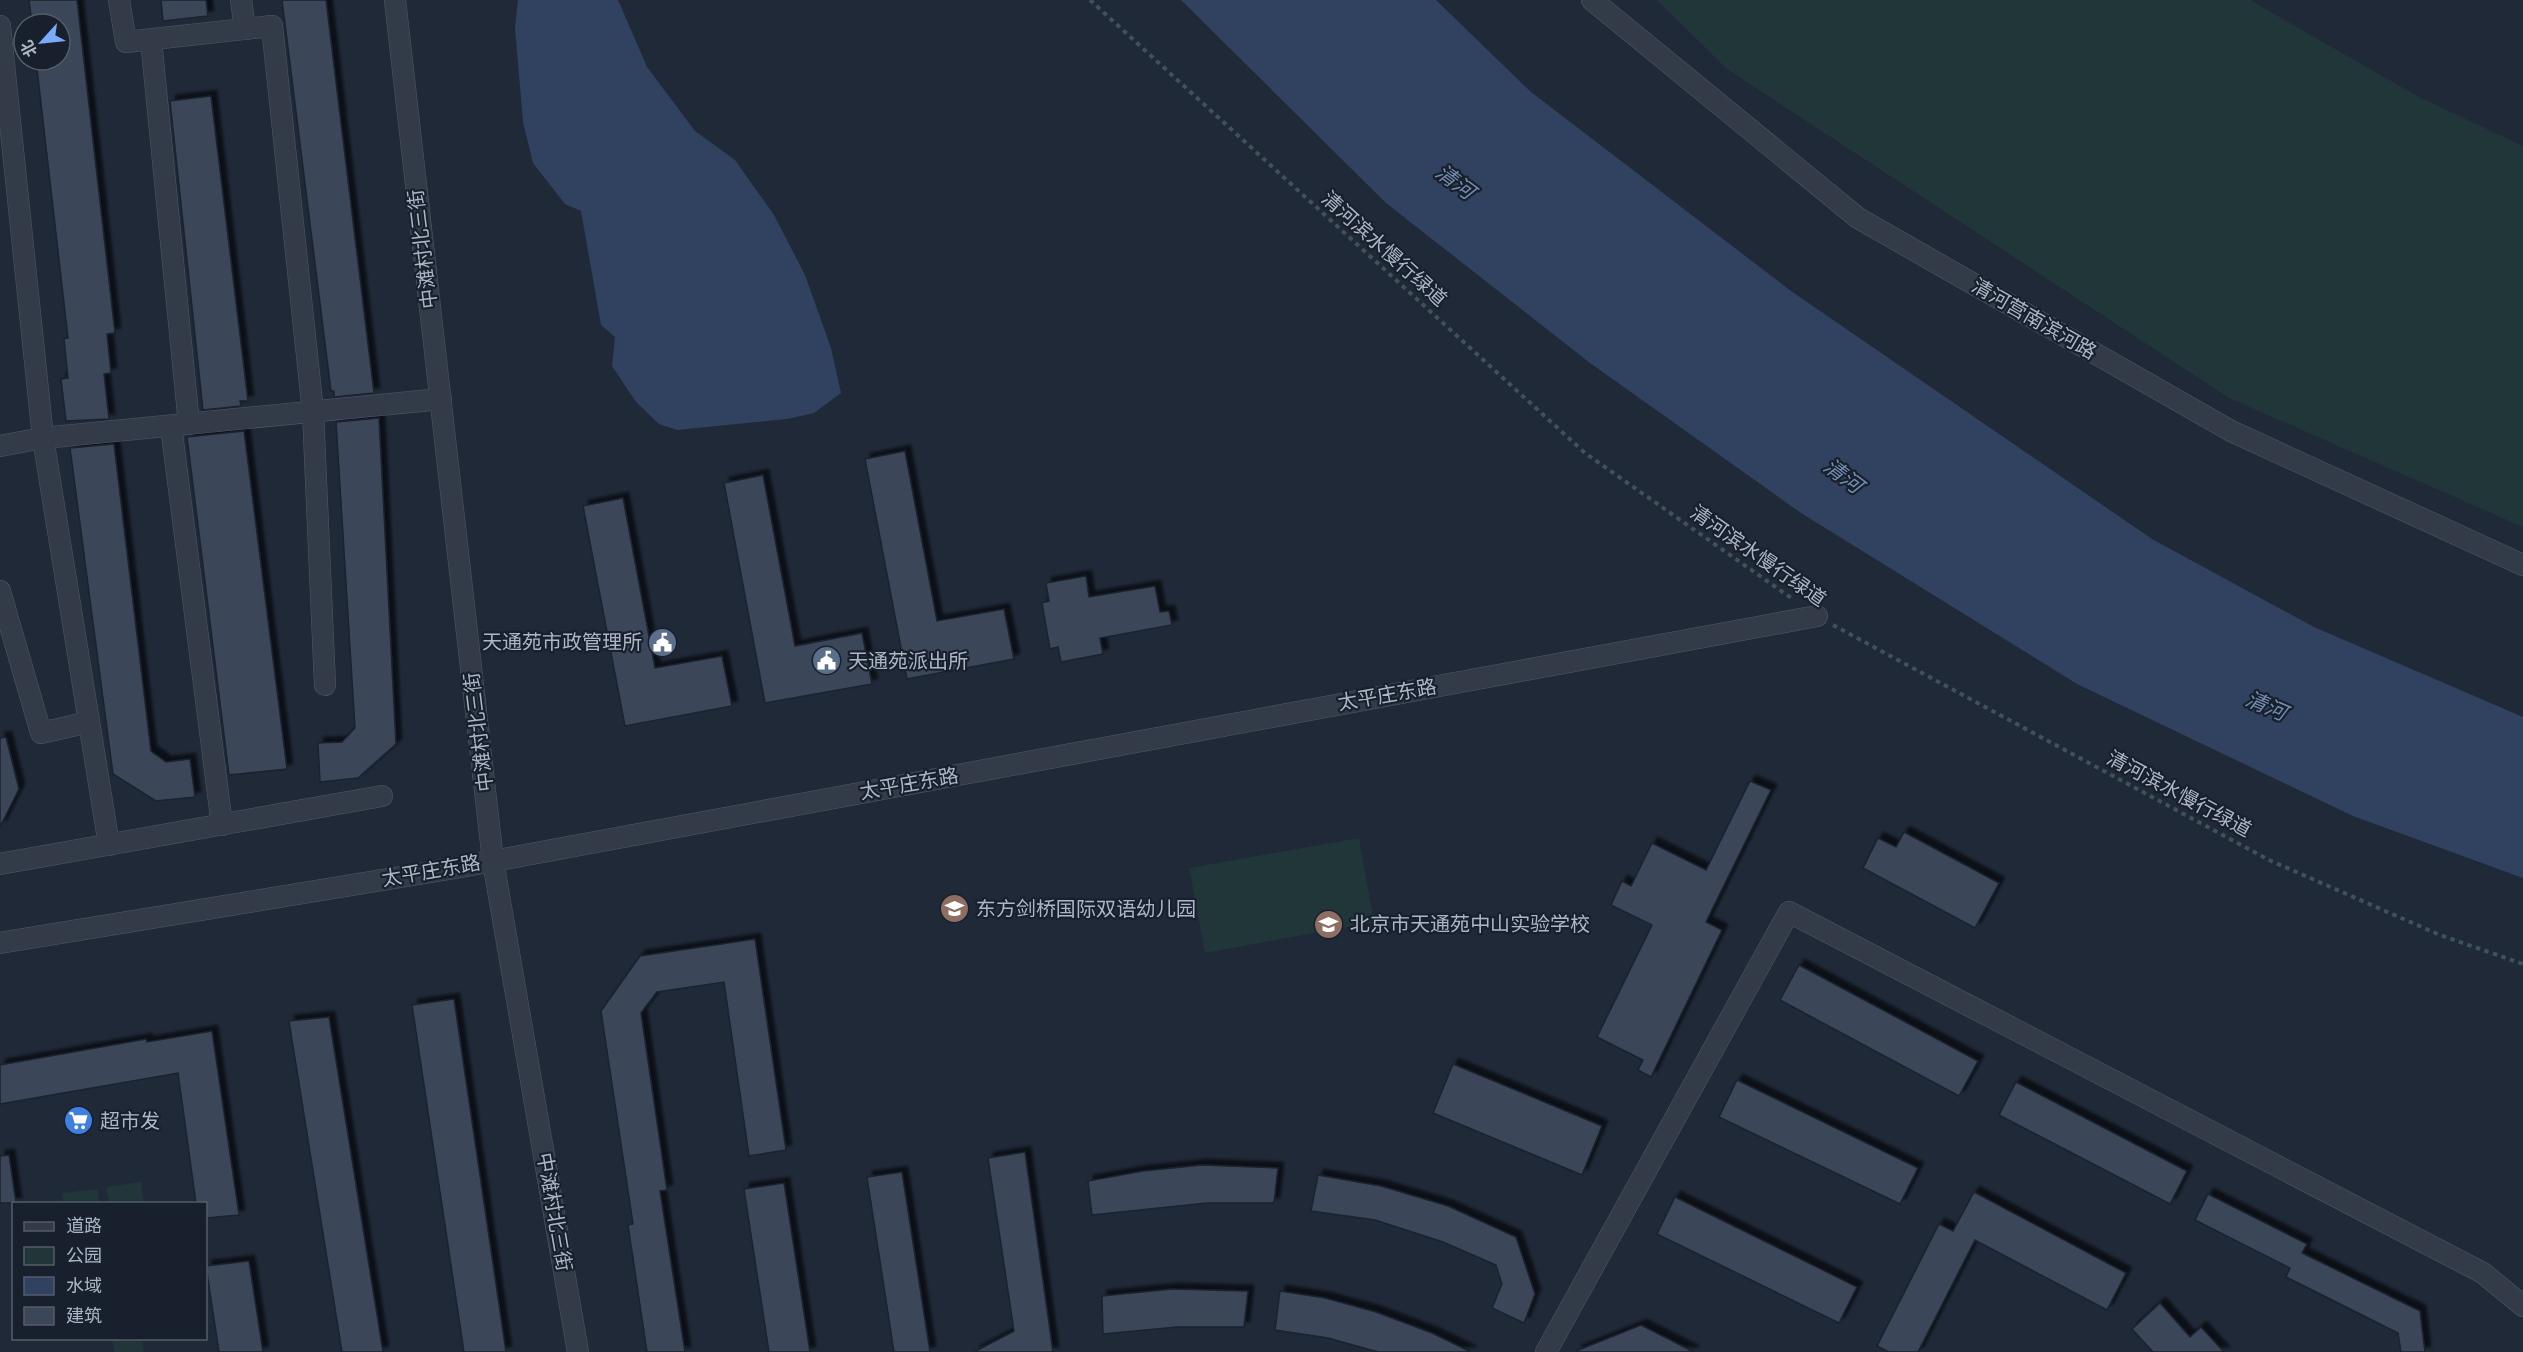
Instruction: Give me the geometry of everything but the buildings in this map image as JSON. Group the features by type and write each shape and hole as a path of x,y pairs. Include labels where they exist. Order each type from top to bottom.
{"street":[{"path":"119,0 126,42 272,26 313,412 326,685"},
{"path":"241,0 245,29"},
{"name":"中滩村北三街","path":"395,0 493,861 578,1352"},
{"name":"清河营南滨河路","path":"1592,0 1858,219 2231,431 2523,565"},
{"path":"0,26 43,438 109,845"},
{"path":"151,40 180,425 222,825"},
{"path":"0,446 43,438 441,399"},
{"path":"0,591 41,733 89,722"},
{"name":"太平庄东路","path":"0,944 493,861 1817,616"},
{"path":"0,864 382,796"},
{"path":"1546,1352 1789,912 2483,1274 2523,1306"}],"path":[{"name":"清河滨水慢行绿道","path":"1090,0 1584,453 1817,616 2269,860 2440,935 2523,963"}],"green space":[{"path":"1657,0 2250,0 2419,97 2523,146 2523,527 2229,398 1727,69"},
{"path":"1359,838 1374,922 1205,953 1189,868"},
{"path":"141,1182 144,1202 109,1202 106,1187"},
{"path":"98,1189 99,1202 63,1202 62,1193"},
{"path":"112,1340 142,1340 144,1352 114,1352"}],"water":[{"path":"518,0 618,0 647,67 695,131 735,160 774,215 805,275 831,348 841,393 814,413 787,419 677,430 659,424 636,402 612,366 615,337 601,325 581,211 565,204 533,163 523,122 515,28"},
{"name":"清河","path":"1181,0 1436,0 1531,92 1791,291 2152,539 2314,627 2523,717 2523,878 2353,816 2077,684 1801,513 1590,363 1386,203"}],"place":[{"name":"天通苑市政管理所","path":"663,642"},
{"name":"天通苑派出所","path":"827,661"},
{"name":"东方剑桥国际双语幼儿园","path":"955,909"},
{"name":"北京市天通苑中山实验学校","path":"1329,924"},
{"name":"超市发","path":"79,1121"}]}
